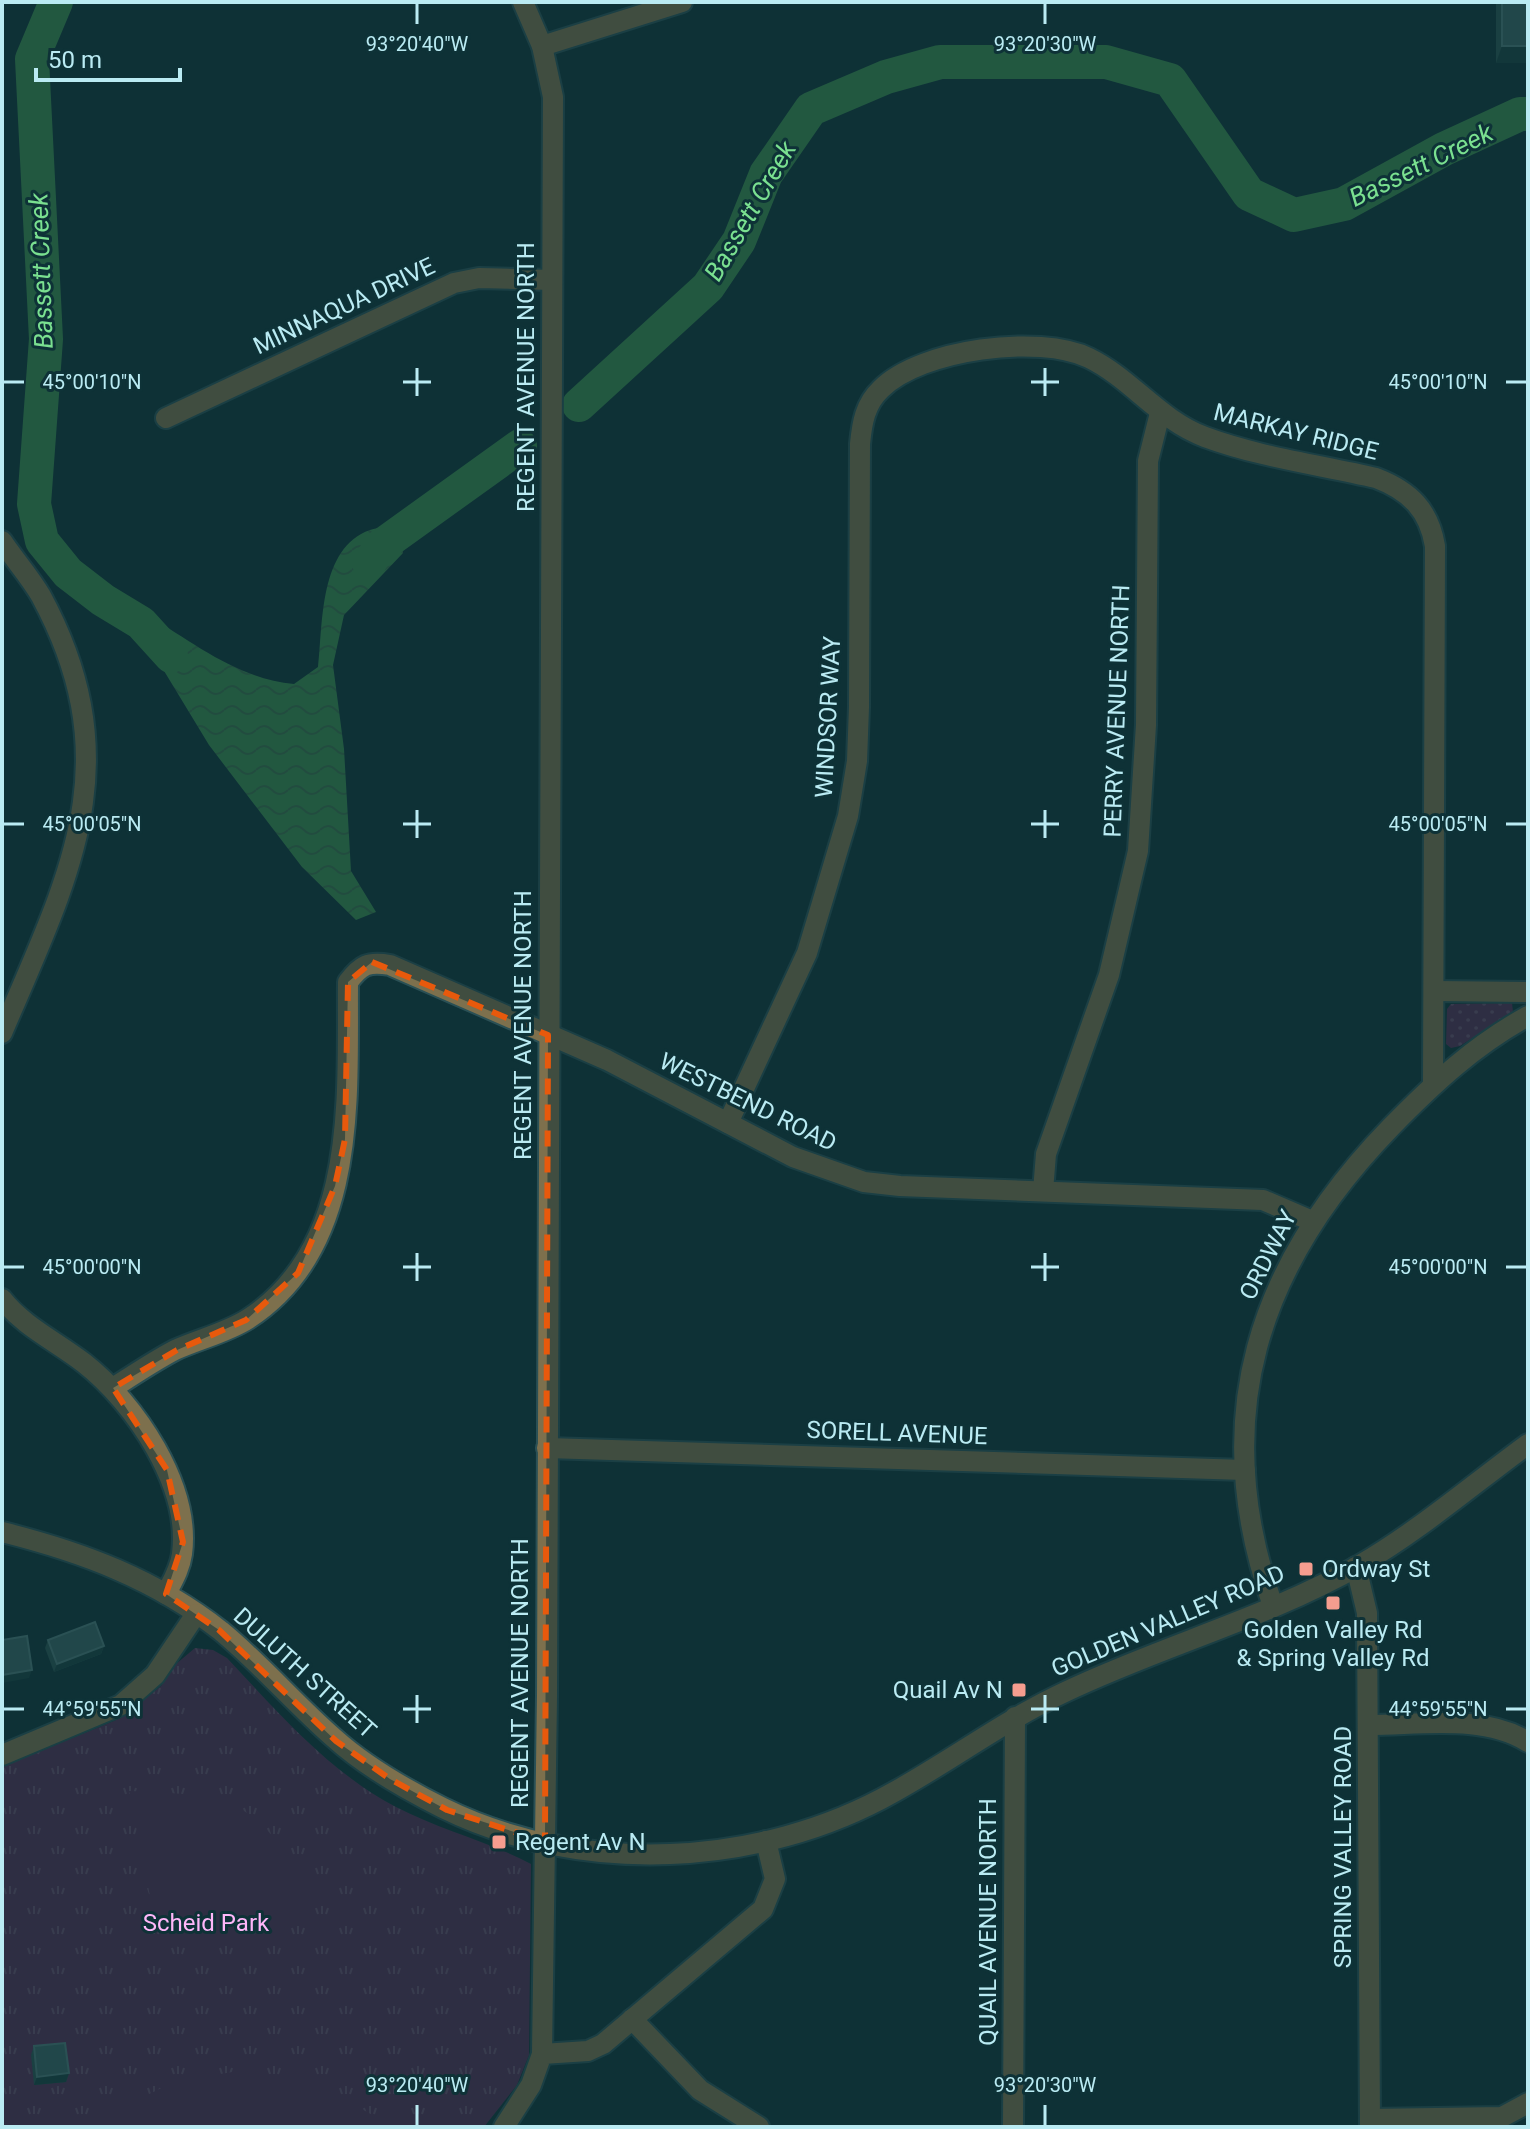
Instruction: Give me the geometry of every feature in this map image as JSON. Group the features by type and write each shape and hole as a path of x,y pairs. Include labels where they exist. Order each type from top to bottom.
{"street":[{"name":"REGENT AVENUE NORTH","path":"523,2 542,46 553,97 542,2054"},
{"path":"542,46 682,2"},
{"name":"MINNAQUA DRIVE","path":"166,418 454,283 479,278 552,280"},
{"name":"MARKAY RIDGE","path":"879,390 898,374 930,360 968,352 1042,347 1086,357 1103,366 1160,413 1224,443 1376,478 1398,487 1425,513 1435,546 1434,991"},
{"name":"WINDSOR WAY","path":"728,1123 807,953 848,816 858,734 860,444 867,407 879,390"},
{"name":"PERRY AVENUE NORTH","path":"1043,1191 1046,1154 1109,975 1138,851 1145,772 1148,461 1160,413"},
{"path":"2,541 40,594 62,641 79,691 86,743 85,797 76,849 2,1033"},
{"name":"WESTBEND ROAD","path":"113,1388 177,1350 246,1320 273,1301 298,1273 316,1238 335,1186 345,1139 349,1090 348,982 360,966 372,962 390,965 607,1060 793,1157 864,1182 1263,1200 1312,1221"},
{"path":"1433,1084 1434,991 1528,992"},
{"name":"ORDWAY","path":"1273,1606 1256,1552 1245,1470 1249,1394 1260,1332 1277,1286 1312,1221 1356,1163 1433,1084 1477,1046 1528,1016"},
{"path":"2,1299 33,1328 113,1388 145,1431 167,1470 183,1542 179,1567 166,1594"},
{"name":"GOLDEN VALLEY ROAD","path":"766,1841 891,1794 1015,1717 1067,1691 1273,1606 1356,1567 1425,1523 1528,1444"},
{"name":"SORELL AVENUE","path":"547,1448 1245,1470"},
{"name":"DULUTH STREET","path":"2,1532 100,1561 166,1594 255,1662 336,1741 390,1779 447,1810 509,1834 613,1853 665,1854 766,1841"},
{"name":"SPRING VALLEY ROAD","path":"1356,1567 1367,1613 1370,2123"},
{"path":"2,1755 121,1705 155,1675 196,1614"},
{"name":"QUAIL AVENUE NORTH","path":"1013,2127 1015,1717"},
{"path":"1369,1725 1485,1725 1510,1731 1528,1742"},
{"path":"504,2127 525,2096 542,2054 588,2051 603,2044 763,1909 774,1889 775,1879 766,1841"},
{"path":"632,2019 700,2090 759,2127"},
{"path":"1370,2123 1502,2117 1528,2103"}],"highlighted area":[{"path":"372,962 548,1035 545,1842 447,1810 390,1779 336,1741 219,1630 166,1594 183,1542 167,1470 113,1388 177,1350 246,1320 298,1273 335,1186 345,1139 348,982"}],"green space":[{"path":"1512,1003 1513,1012 1460,1046 1451,1048 1446,1044 1447,1009 1451,1004"},
{"name":"Scheid Park","path":"195,1648 213,1650 227,1658 306,1740 348,1777 372,1793 413,1815 531,1864 529,2055 517,2085 484,2127 2,2127 2,1767 121,1718 161,1686 176,1664"},
{"path":"129,1791 204,1797 244,1811 277,1841 321,1906 178,1947 157,1931"},
{"path":"244,2070 315,2083 376,2117 368,2127 123,2127 110,2113 174,2082"}],"water":[{"path":"400,526 403,553 344,615 333,665 344,749 351,871 376,912 356,920 302,867 209,745 138,628 149,616 236,668 274,681 294,684 318,667 327,589 341,553 353,539 370,530"}],"building":[{"path":"1502,2 1528,2 1528,46 1502,46"},
{"path":"95,1622 104,1646 57,1664 48,1640"},
{"path":"27,1636 32,1670 2,1675 2,1640"},
{"path":"65,2043 69,2073 37,2077 34,2046"}],"waterway":[{"name":"Bassett Creek","path":"56,2 32,59 46,339 34,504 42,541 68,573 103,600 141,623 171,656"},
{"name":"Bassett Creek","path":"579,405 708,287 739,241 766,174 811,109 886,77 940,62 1106,62 1170,80 1249,194 1294,215 1344,204 1444,149 1520,114 1528,114"},
{"name":"Bassett Creek","path":"369,563 381,546 520,446"}],"place":[{"name":"Ordway St","path":"1306,1569"},
{"name":"Golden Valley Rd & Spring Valley Rd","path":"1333,1603"},
{"name":"Quail Av N","path":"1019,1690"},
{"name":"Regent Av N","path":"499,1842"}]}
